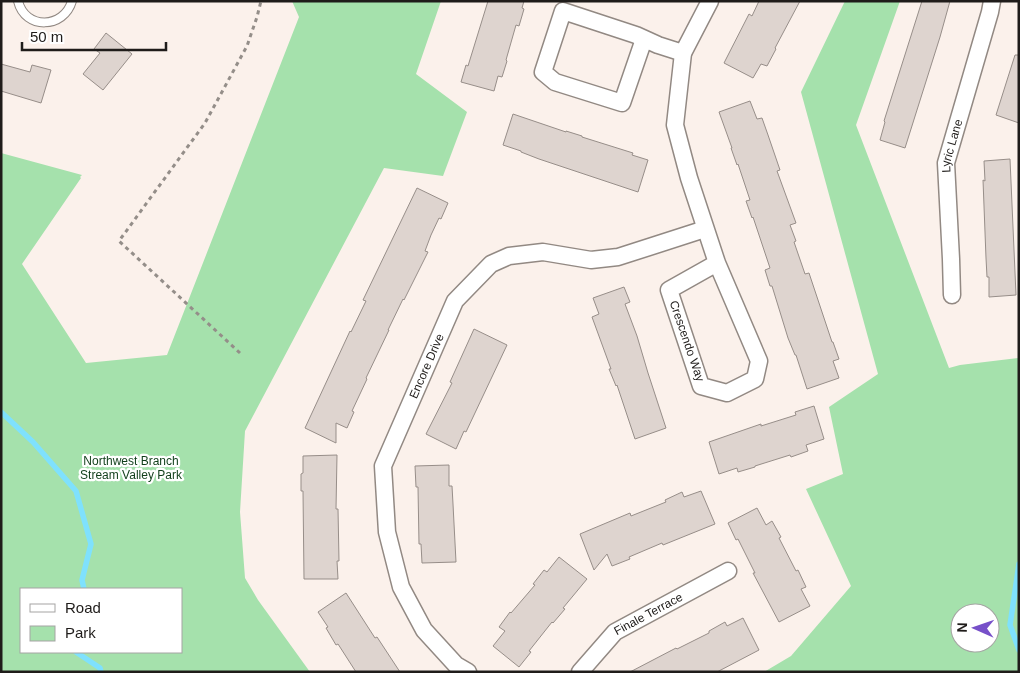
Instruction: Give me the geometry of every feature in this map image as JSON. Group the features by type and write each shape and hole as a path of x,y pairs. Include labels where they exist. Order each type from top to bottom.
{"street":[{"name":"Crescendo Way","path":"710,1 683,53 675,125 689,178 717,263 759,361 755,379 727,392 701,386 669,290 717,263"},
{"name":"Lyric Lane","path":"952,296 946,163 992,1"},
{"path":"644,39 622,103 555,82 543,72 563,11 636,35 683,53"},
{"name":"Encore Drive","path":"468,672 456,665 424,630 401,588 387,532 383,466 455,301 491,264 509,256 542,252 591,260 618,257 705,229"},
{"name":"Finale Terrace","path":"580,672 615,632 728,572"}],"lane":[{"path":"18,1 25,15 42,23 58,20 69,10 72,1"}],"path":[{"path":"240,353 119,242 206,123 246,46 261,1"}],"green space":[{"name":"Northwest Branch Stream Valley Park","path":"292,1 441,1 416,74 467,112 443,176 384,168 245,431 240,512 245,578 258,600 310,672 1,672 1,153 82,175 22,264 86,363 167,355 299,17"},
{"path":"845,1 900,1 856,125 949,368 1019,358 1019,672 764,672 791,656 851,586 806,489 843,474 829,407 878,374 801,92"}],"building":[{"path":"488,1 524,1 522,8 524,9 519,26 516,25 502,77 498,76 494,91 461,82 466,65 468,66"},
{"path":"759,1 800,1 767,66 761,64 753,78 724,63 749,14 752,16"},
{"path":"922,1 950,1 905,148 880,140 884,121"},
{"path":"106,33 132,54 103,90 83,74 100,53 94,49"},
{"path":"1015,55 1019,55 1019,123 996,115"},
{"path":"1,64 30,72 32,65 51,70 41,103 1,91"},
{"path":"750,101 757,119 762,118 768,135 780,170 777,171 796,223 790,225 796,241 794,242 805,274 809,273 839,359 833,361 839,378 807,389 796,355 788,338 772,286 770,286 765,270 770,268 746,201 750,200 719,112"},
{"path":"513,114 633,153 632,155 648,160 638,192 503,145"},
{"path":"1010,159 1016,295 989,297 983,180 985,181 984,161"},
{"path":"417,188 448,203 431,235 425,251 428,252 403,299 366,378 347,428 336,423 336,443 305,428 366,301 363,300"},
{"path":"624,287 630,302 625,304 666,428 635,439 592,317 599,314 593,298"},
{"path":"474,329 507,345 456,449 426,434 452,383 450,382"},
{"path":"814,406 824,439 806,445 808,451 738,472 737,468 719,474 709,442 761,424 761,426 796,415 795,412"},
{"path":"337,455 338,579 304,579 303,491 301,491 303,456"},
{"path":"449,465 449,486 452,486 456,562 422,563 421,544 419,544 418,487 416,487 415,466"},
{"path":"701,491 715,524 663,545 662,543 612,566 607,554 594,570 580,534 630,513 631,516 666,502 665,500 682,492 684,497"},
{"path":"757,508 766,525 772,521 781,537 779,538 806,587 801,589 810,606 779,622 753,573 755,573 738,539 736,540 728,523"},
{"path":"559,557 587,579 563,608 565,609 529,651 531,652 519,667 493,646 505,631 499,627 535,585 533,584 544,570 547,572"},
{"path":"346,593 400,672 356,672 338,644 336,645 326,628 328,627 318,612"},
{"path":"743,618 759,650 717,672 630,672 709,633 709,631 725,622 727,626"}],"waterway":[{"path":"1,412 33,442 76,491 91,544 82,580 84,588"},
{"path":"1019,564 1010,625 1019,650"},
{"path":"78,653 100,668 101,672"}]}
